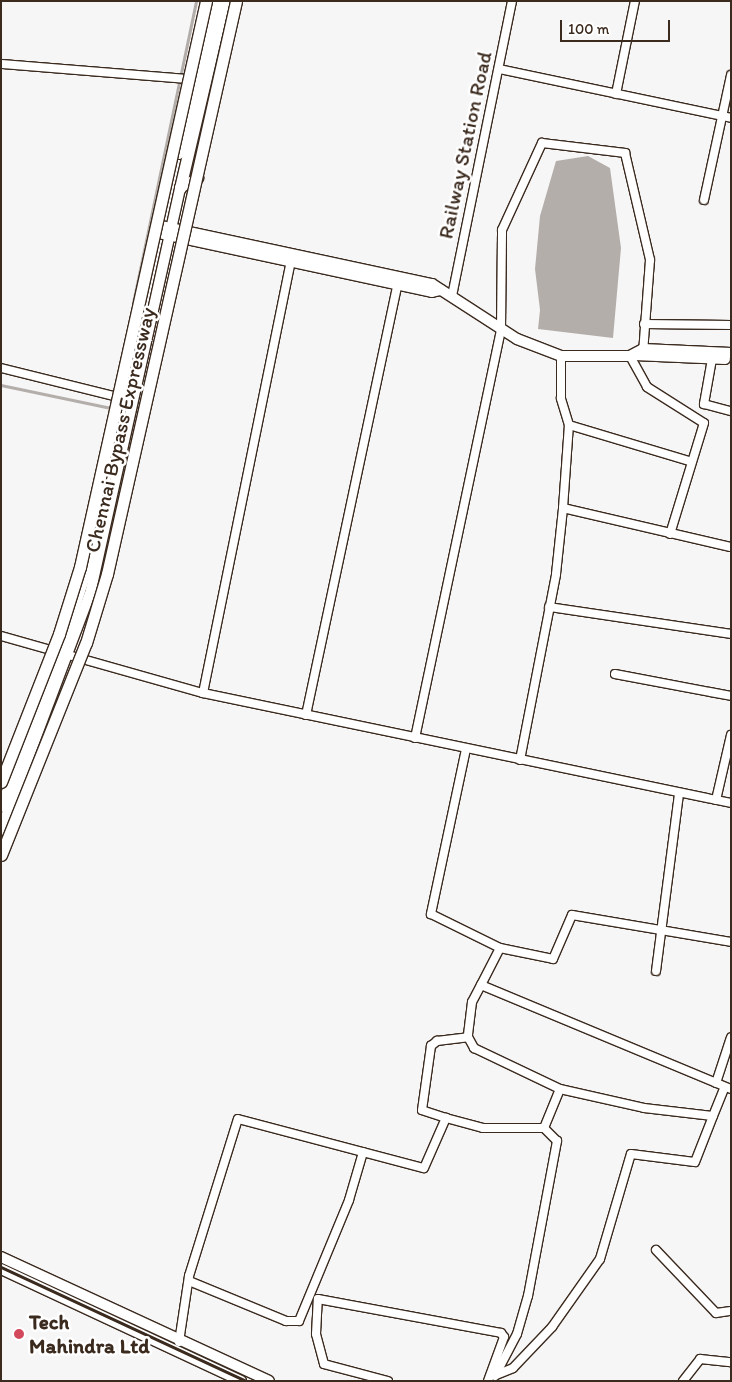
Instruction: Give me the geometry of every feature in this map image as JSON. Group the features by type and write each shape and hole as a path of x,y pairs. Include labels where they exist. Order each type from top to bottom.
{"highway":[{"name":"Chennai Bypass Expressway","path":"1,782 60,634 80,567 205,1"},
{"path":"175,186 214,1"},
{"path":"175,186 224,1"},
{"name":"Chennai Bypass Expressway","path":"1,855 86,643 107,574 237,1"}],"main road":[{"path":"120,398 171,232 175,186 164,174 182,78 205,1"},
{"path":"175,186 197,181 237,1"},
{"path":"1,806 91,590 120,398 160,230 175,186"},
{"path":"160,230 432,284 501,329 561,356 731,353"},
{"path":"171,232 398,284 441,290"},
{"path":"637,355 731,360"},
{"path":"1,830 64,655"},
{"path":"1,1257 241,1381"},
{"path":"1,1269 269,1381"}],"street":[{"name":"Railway Station Road","path":"452,296 512,1"},
{"path":"616,94 636,1"},
{"path":"1,64 182,78"},
{"path":"499,69 731,118"},
{"path":"704,200 731,75"},
{"path":"415,738 501,329 502,230 542,143 625,153 650,260 644,324 637,355 647,387 704,423 670,534"},
{"path":"203,693 291,261"},
{"path":"306,715 398,284"},
{"path":"644,324 731,324"},
{"path":"520,760 550,607 563,508 569,424 561,398 561,356"},
{"path":"712,359 705,405 731,411"},
{"path":"1,368 120,398"},
{"path":"569,424 692,462"},
{"path":"563,508 731,548"},
{"path":"550,607 731,634"},
{"path":"1,636 203,693 731,803"},
{"path":"616,674 731,696"},
{"path":"716,800 731,735"},
{"path":"466,749 431,914 500,948 553,959 572,916 664,928 731,942"},
{"path":"656,971 664,928 679,793"},
{"path":"500,948 472,1002 468,1037 474,1048 560,1089 644,1108 712,1116"},
{"path":"481,985 728,1088 712,1116 695,1162 631,1154 600,1259 552,1327 513,1368 492,1379"},
{"path":"468,1037 436,1041 431,1046 422,1110 483,1128 544,1128 557,1141 553,1179 517,1334 492,1379"},
{"path":"716,1083 731,1037"},
{"path":"544,1128 560,1089"},
{"path":"179,1342 189,1281 238,1120 424,1168 446,1118"},
{"path":"189,1281 286,1321 298,1321 349,1200 363,1152"},
{"path":"656,1250 716,1313 731,1311"},
{"path":"388,1381 370,1379 324,1364 316,1334 318,1299 501,1333 504,1337 492,1379"},
{"path":"683,1381 700,1359 731,1362"}],"shaded area":[{"path":"588,156 610,168 621,248 613,338 538,329 540,310 535,269 540,216 556,161"}],"waterway":[{"path":"133,303 196,1"},
{"path":"1,385 111,408"}],"railway":[{"path":"1,1267 247,1381"}],"place":[{"name":"Tech Mahindra Ltd","path":"19,1334"}]}
